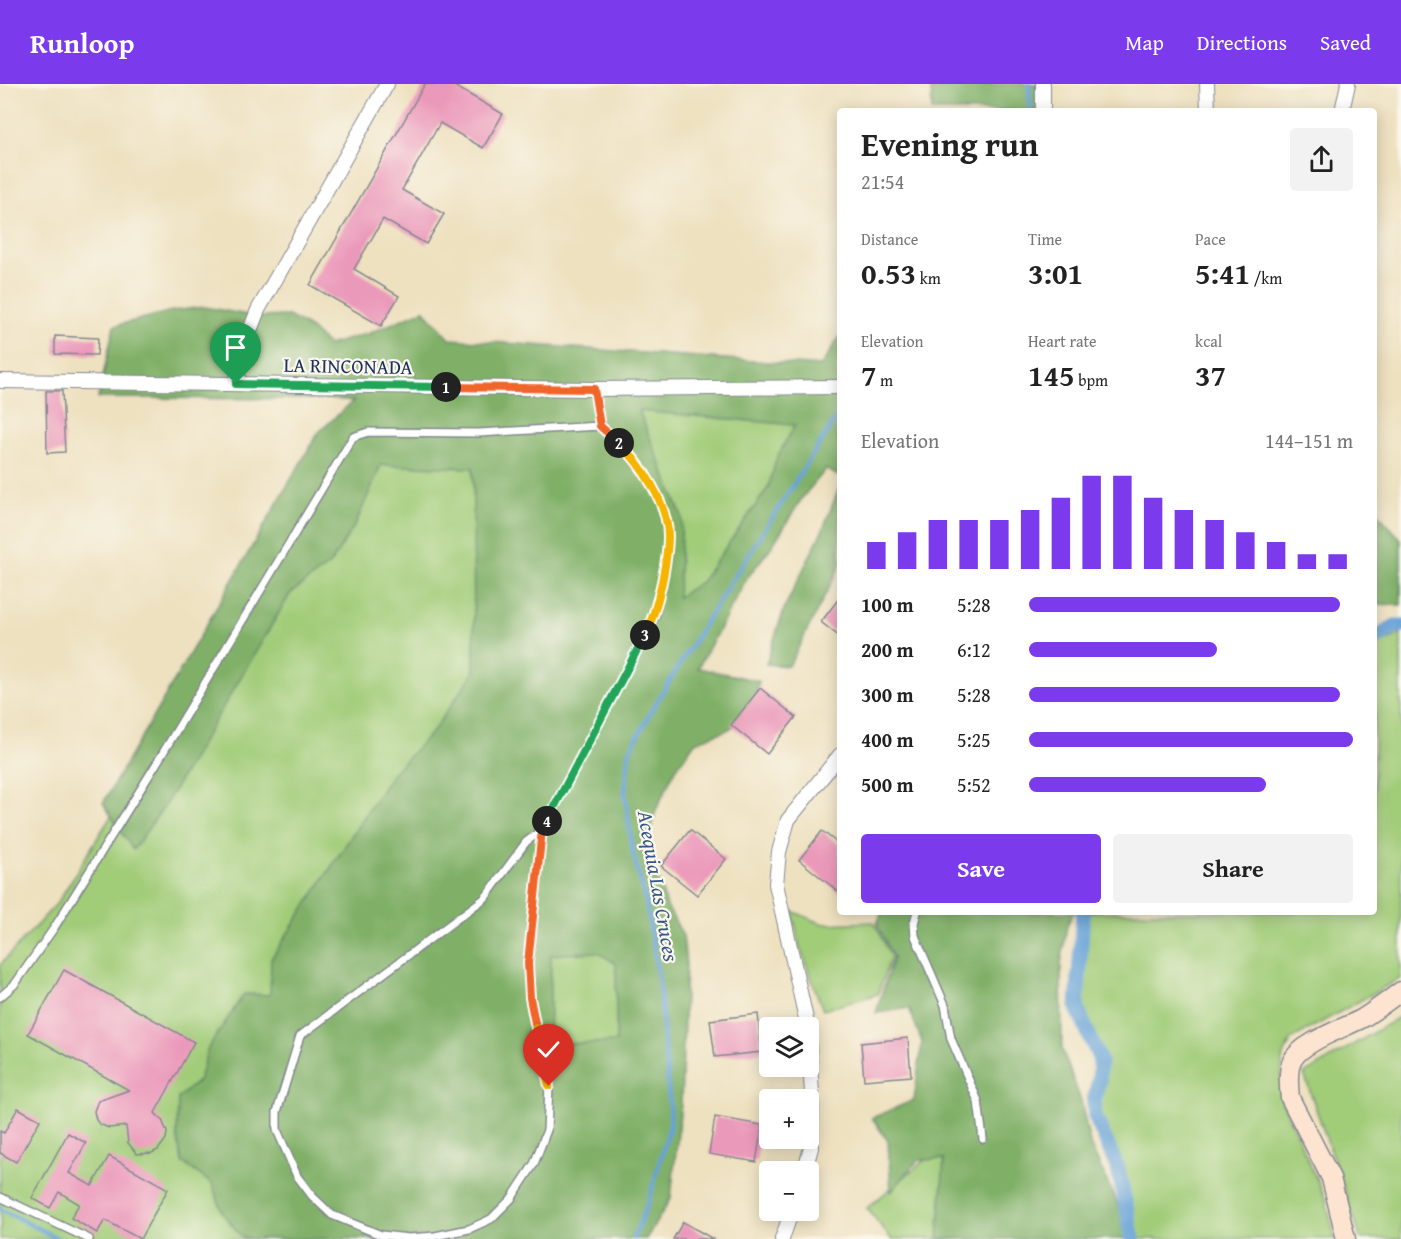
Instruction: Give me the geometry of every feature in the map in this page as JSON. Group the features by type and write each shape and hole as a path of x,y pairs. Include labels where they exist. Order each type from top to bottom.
{"street":[{"path":"236,384 243,348 258,310 387,84"},
{"path":"1043,84 1043,108"},
{"path":"1207,84 1208,108"},
{"path":"1343,108 1348,84"},
{"name":"LA RINCONADA","path":"0,381 594,389 837,387"},
{"path":"805,1017 776,884 779,852 788,820 837,759"},
{"path":"1347,1239 1331,1178 1290,1098 1288,1087 1292,1062 1311,1044 1362,1018 1401,991"},
{"path":"807,1161 811,1148 811,1077"},
{"path":"782,1239 788,1221"}],"lane":[{"path":"542,830 526,842 485,898 300,1036 277,1112 277,1130 297,1176 312,1196 332,1215 381,1235 409,1238 435,1236 469,1229 491,1219 504,1206 534,1164 547,1130 550,1107 549,1086 530,998 528,963 542,830 655,616 668,534 664,510 650,481 624,448 600,426 594,389"},
{"path":"0,997 15,984 54,928 155,766 353,437 368,432 479,433 600,426"},
{"path":"917,915 915,936 945,1005 951,1039 978,1101 983,1139"},
{"path":"0,1197 89,1239"}],"green space":[{"path":"976,84 1037,84 1036,108 932,108 931,89"},
{"path":"205,307 258,317 289,316 311,329 328,345 370,333 424,310 450,339 821,366 837,341 837,475 826,469 802,498 772,546 747,578 698,668 759,681 750,716 727,730 695,742 674,772 656,810 646,846 667,906 683,936 686,964 681,1104 671,1198 646,1239 252,1239 241,1236 223,1214 212,1184 182,1162 177,1134 178,1098 199,1080 208,1048 244,994 270,995 271,959 392,774 434,730 474,672 473,468 381,465 356,523 331,563 290,594 165,805 133,850 103,803 318,433 353,401 98,398 114,326 172,311","holes":["639,411 795,425 777,457 768,488 702,581 678,597 682,517","598,952 616,964 616,1042 549,1044 551,955"]},
{"path":"837,397 837,402 638,705 627,1239 0,1239 0,965 58,902 369,399"},
{"path":"837,494 837,572 789,666 766,664 784,609 823,529"},
{"path":"1377,513 1401,539 1401,605 1377,604"},
{"path":"1401,634 1401,978 1291,1039 1282,1060 1283,1104 1326,1200 1335,1239 1138,1239 1122,1169 1098,1127 1095,1059 1081,1026 1080,994 1087,915 1377,915 1377,645"},
{"path":"792,911 823,924 874,922 891,957 878,994 823,1010 800,948"},
{"path":"881,915 1072,915 1067,925 1061,965 1062,1049 1081,1101 1090,1144 1122,1214 1128,1239 938,1239 944,1159 918,1160 891,1192 888,1141 872,1118 914,1100 922,1042 909,1008 876,1013 893,957 877,924"},
{"path":"1401,1016 1401,1239 1361,1239 1304,1074"},
{"path":"968,1124 961,1239 891,1239 867,1208"}],"building":[{"path":"425,84 451,84 503,114 483,148 440,123 402,190 444,214 426,244 383,219 354,269 399,296 381,326 310,285"},
{"path":"55,336 98,338 97,355 55,354"},
{"path":"46,391 62,391 65,452 47,453"},
{"path":"837,601 837,635 821,622"},
{"path":"760,688 796,717 767,754 731,725"},
{"path":"690,830 726,859 697,895 661,866"},
{"path":"822,831 837,843 837,891 799,860"},
{"path":"64,970 194,1042 155,1113 162,1120 167,1132 166,1139 158,1150 152,1153 137,1154 128,1143 126,1126 109,1128 99,1124 96,1120 94,1111 98,1101 129,1090 28,1034"},
{"path":"758,1014 759,1052 715,1057 710,1020"},
{"path":"908,1038 911,1076 864,1080 861,1043"},
{"path":"18,1108 40,1120 16,1162 0,1153 0,1131 4,1133"},
{"path":"715,1117 759,1124 756,1162 709,1154"},
{"path":"68,1133 86,1143 69,1173 92,1186 109,1156 168,1189 140,1239 105,1220 97,1233 71,1218 79,1204 59,1192 50,1208 32,1198"},
{"path":"683,1222 713,1239 673,1239"}],"waterway":[{"name":"Acequia Las Cruces","path":"1029,84 1030,108"},
{"name":"Acequia Las Cruces","path":"633,1239 648,1203 671,1122 659,981 646,902 632,849 625,793 629,752 712,612 837,417"},
{"path":"1377,638 1395,626 1401,626"},
{"path":"1083,915 1077,1008 1100,1060 1099,1080 1094,1101 1095,1116 1118,1169 1133,1239"},
{"path":"0,1209 59,1239"}],"route":[{"path":"236,384 594,389 600,426 624,448 650,481 664,510 668,534 655,616 542,830 528,963 530,998 549,1086"}]}
